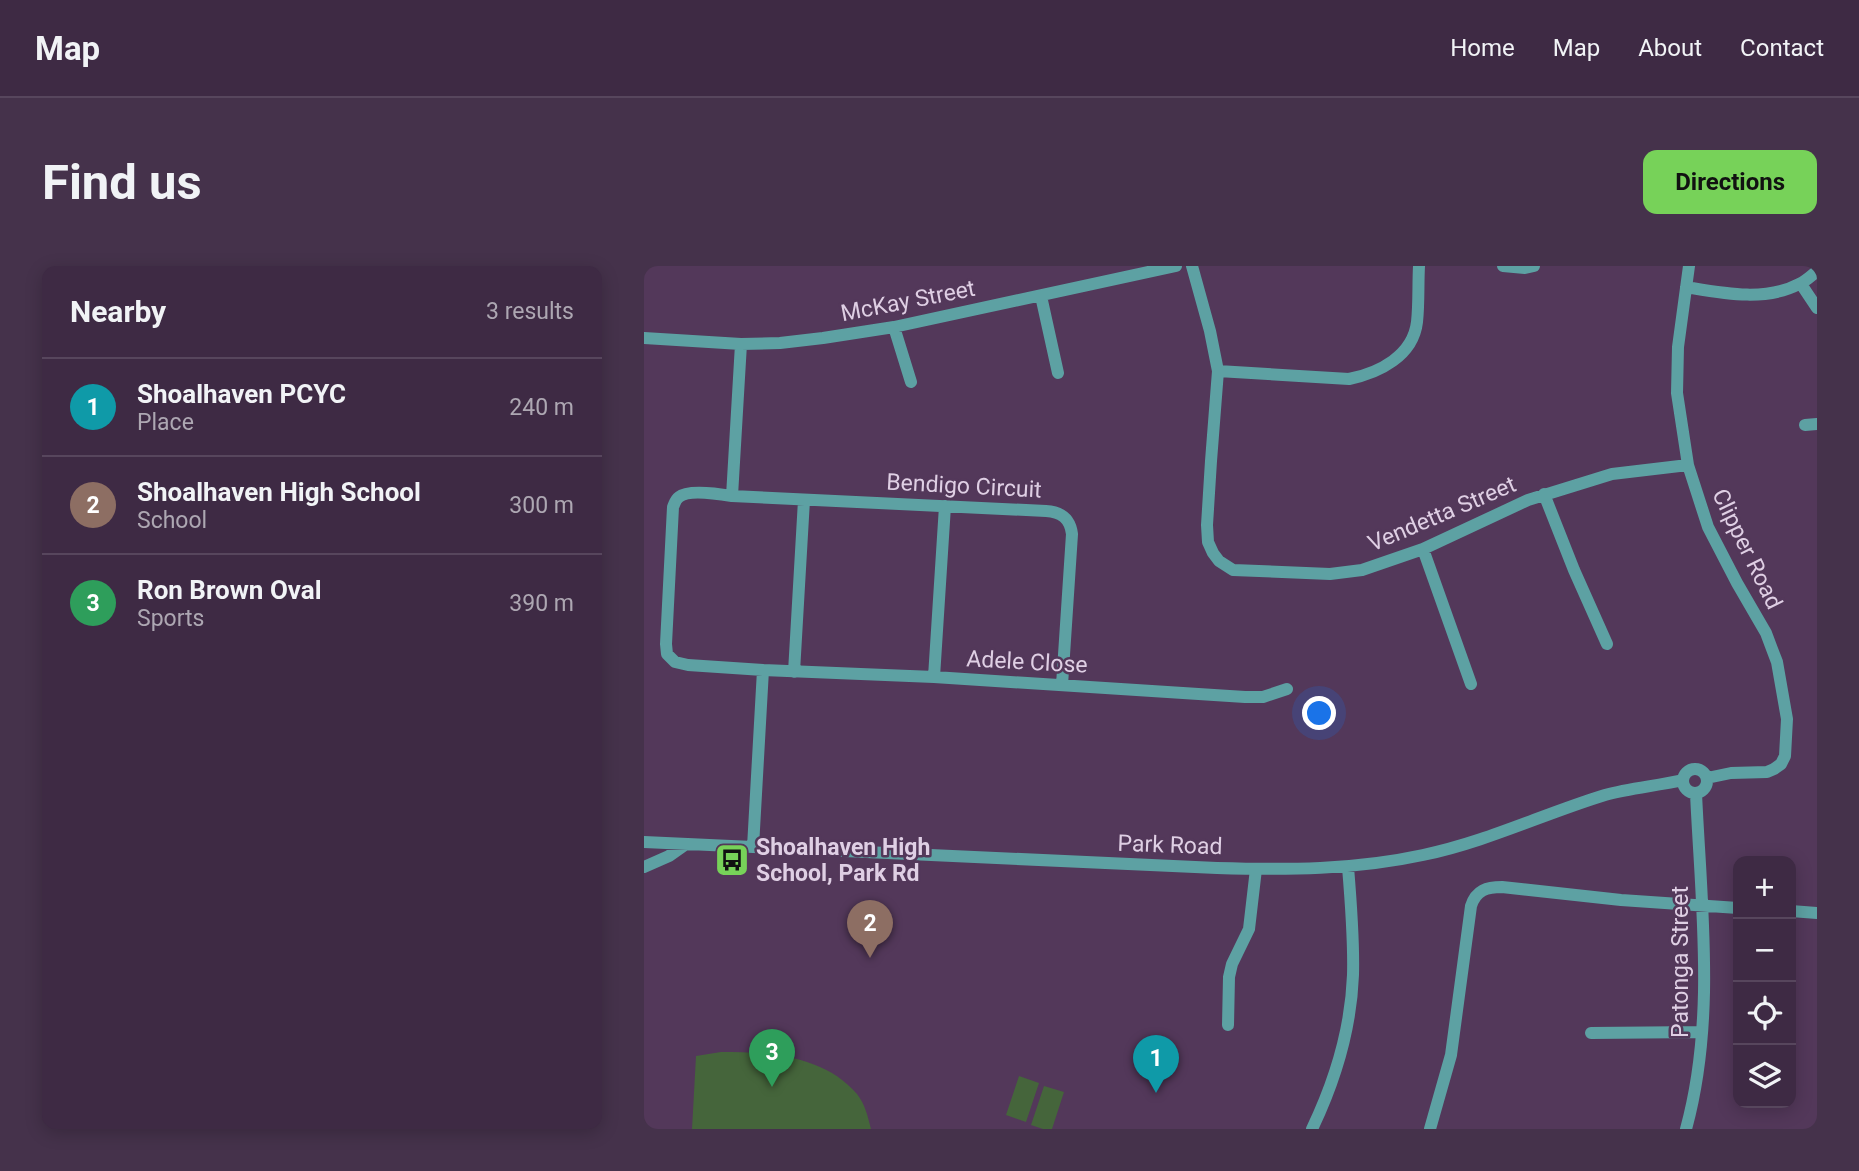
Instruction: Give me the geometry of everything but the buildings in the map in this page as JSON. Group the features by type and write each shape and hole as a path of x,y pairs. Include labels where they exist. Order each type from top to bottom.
{"street":[{"name":"McKay Street","path":"644,338 741,344 780,343 894,327 1176,266"},
{"name":"Vendetta Street","path":"1192,266 1218,371 1208,542 1220,561 1233,570 1330,574 1362,570 1423,549 1528,499 1612,474 1688,465"},
{"path":"1218,371 1349,379 1370,375 1391,364 1409,344 1417,325 1419,266"},
{"path":"1503,266 1534,266"},
{"name":"Clipper Road","path":"1689,266 1678,346 1677,393 1688,465 1708,527 1766,633 1777,662 1787,719 1785,756 1781,764 1767,772 1731,773 1707,778"},
{"path":"1686,287 1724,293 1766,294 1801,284 1817,271"},
{"path":"1801,284 1817,308"},
{"path":"1041,296 1058,373"},
{"path":"894,327 911,382"},
{"path":"732,496 741,344"},
{"name":"Bendigo Circuit","path":"763,670 688,665 675,662 667,654 673,508 676,499 681,495 696,493 1061,514 1069,522 1072,534 1062,685"},
{"path":"1544,495 1607,644"},
{"path":"794,672 804,500"},
{"path":"934,677 945,506"},
{"path":"1423,549 1471,684"},
{"path":"753,847 763,670"},
{"name":"Adele Close","path":"763,670 934,677 1245,697 1263,696 1287,689"},
{"path":"1696,769 1707,778 1705,788 1696,793 1686,790 1683,780 1687,771 1696,769"},
{"name":"Park Road","path":"644,842 1256,869 1348,867 1396,861 1445,850 1604,796 1683,780"},
{"name":"Patonga Street","path":"1686,1129 1700,1059 1702,1032 1704,963 1696,793"},
{"path":"644,867 669,856 686,844"},
{"path":"1312,1129 1324,1103 1340,1054 1350,1007 1353,924 1348,867"},
{"path":"1228,1026 1229,977 1232,964 1249,929 1256,869"},
{"path":"1430,1129 1451,1055 1471,906 1477,894 1487,888 1502,887 1621,900 1733,908"},
{"path":"1796,911 1817,913"},
{"path":"1591,1033 1702,1032"}],"green space":[{"path":"721,1052 794,1058 828,1071 844,1081 857,1094 871,1129 692,1129 696,1056"},
{"path":"1019,1076 1039,1083 1026,1122 1006,1115"},
{"path":"1044,1086 1064,1092 1052,1129 1031,1125"}],"place":[{"name":"Shoalhaven High School, Park Rd","path":"732,860"},
{"name":"Shoalhaven High School","path":"870,958"},
{"name":"Ron Brown Oval","path":"772,1087"},
{"name":"Shoalhaven PCYC","path":"1156,1093"}]}
